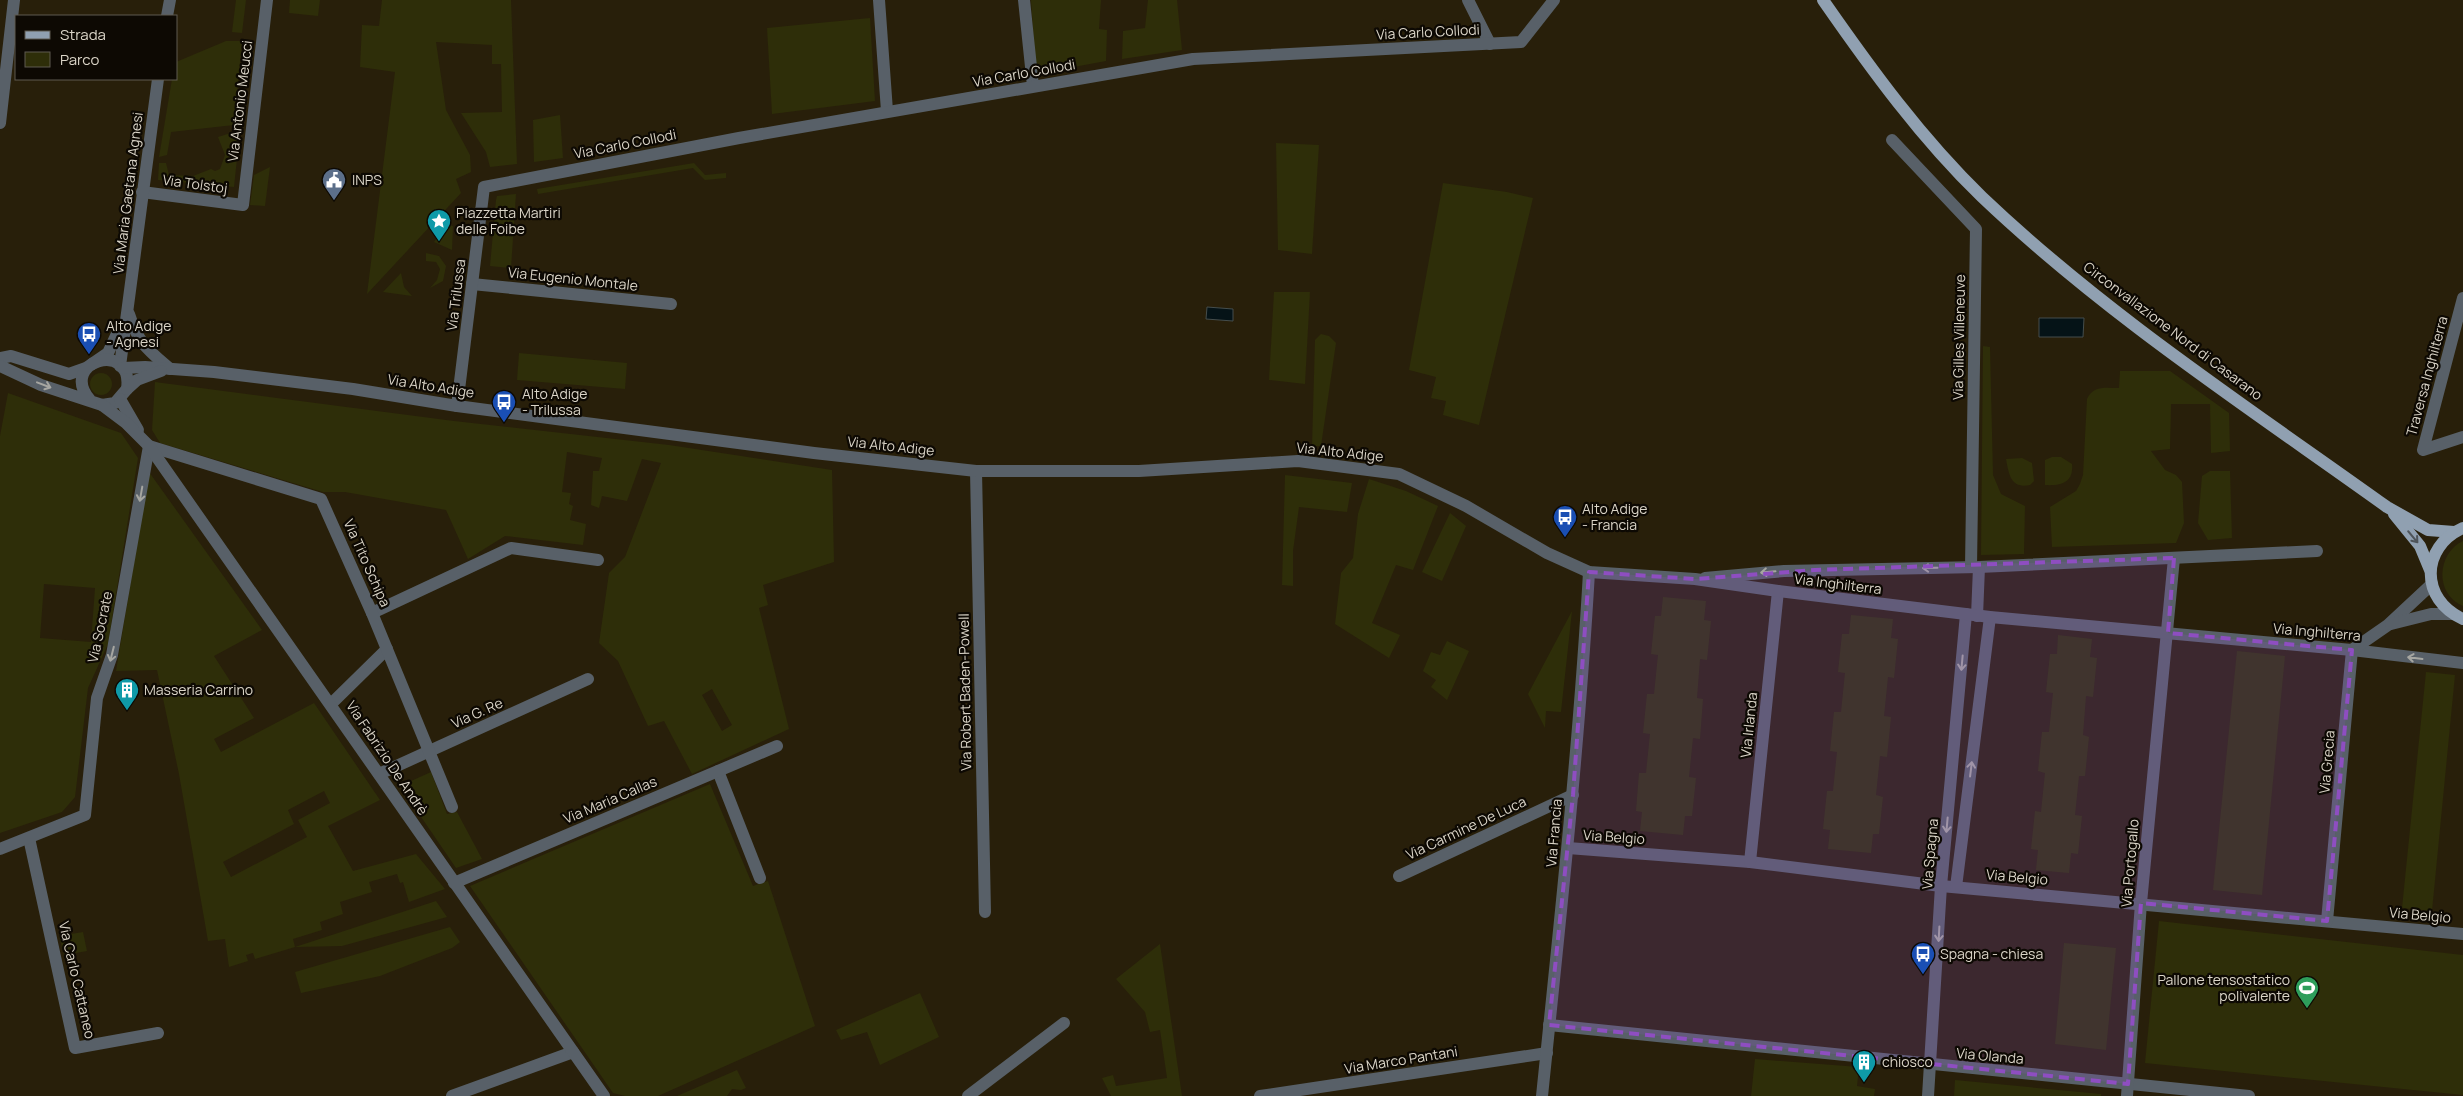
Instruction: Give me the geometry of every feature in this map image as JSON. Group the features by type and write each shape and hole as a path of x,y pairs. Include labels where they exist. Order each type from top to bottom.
{"main road":[{"name":"Circonvallazione Nord di Casarano","path":"1823,0 1878,78 1929,140 1981,195 2029,239 2111,307 2387,507 2428,530 2459,530"},
{"name":"Circonvallazione Nord di Casarano","path":"2387,507 2420,546 2431,571"},
{"path":"2458,616 2443,606 2432,584 2431,571 2438,548 2459,530"}],"street":[{"path":"0,122 14,0"},
{"path":"167,15 170,0"},
{"name":"Via Antonio Meucci","path":"243,205 267,0"},
{"path":"879,0 887,111"},
{"path":"1024,0 1033,86"},
{"path":"1468,0 1490,44"},
{"name":"Via Carlo Collodi","path":"484,187 887,111 1193,59 1521,42 1554,0"},
{"name":"Via Maria Gaetana Agnesi","path":"122,367 142,192 158,80"},
{"name":"Via Gilles Villeneuve","path":"1892,140 1976,229 1975,567"},
{"name":"Via Trilussa","path":"457,406 484,187"},
{"name":"Via Tolstoj","path":"142,192 243,205"},
{"name":"Via Eugenio Montale","path":"472,284 671,304"},
{"name":"Traversa Inghilterra","path":"2463,298 2422,450 2463,437"},
{"path":"128,312 136,335 145,348 170,369"},
{"name":"Via Maria Gaetana Agnesi","path":"89,366 108,353 128,312"},
{"name":"Via Alto Adige","path":"0,358 12,356 70,374 104,359 111,360 122,367 170,369 353,389 457,406 814,453 976,471 1139,471 1298,461 1399,474 1466,506 1547,553 1589,572"},
{"path":"0,366 41,385 102,405"},
{"path":"89,366 82,381 85,395 90,400"},
{"path":"122,367 126,375 123,394"},
{"name":"Via Alto Adige","path":"102,405 109,405 146,376 170,369"},
{"name":"Via Fabrizio De Andrè","path":"123,394 146,442 332,704 454,883 604,1096"},
{"name":"Via Fabrizio De Andrè","path":"102,405 126,422 146,442"},
{"name":"Via Tito Schipa","path":"146,442 321,499 388,649 452,808"},
{"name":"Via Socrate","path":"29,838 86,816 97,698 112,656 146,442"},
{"name":"Via Robert Baden-Powell","path":"976,471 985,912"},
{"path":"372,613 511,548 598,560"},
{"name":"Via Inghilterra","path":"1695,579 1784,571 1975,567 2317,551"},
{"path":"2168,633 2174,558"},
{"path":"1956,887 1978,616 1975,567"},
{"name":"Via Inghilterra","path":"1589,572 1695,579 1978,616 2352,650 2463,663"},
{"name":"Via Francia","path":"1542,1096 1573,795 1584,664 1589,572"},
{"path":"2352,650 2388,625 2432,584"},
{"name":"Via Irlanda","path":"1750,862 1778,591"},
{"path":"2388,625 2431,614 2458,616"},
{"name":"Via Spagna","path":"1928,1096 1942,886 1978,616"},
{"name":"Via Portogallo","path":"2128,1090 2141,903 2168,633"},
{"path":"332,704 388,649"},
{"name":"Via Grecia","path":"2327,921 2352,650"},
{"name":"Via G. Re","path":"379,774 588,679"},
{"name":"Via Maria Callas","path":"454,883 777,746"},
{"path":"718,771 760,878"},
{"name":"Via Carmine De Luca","path":"1399,876 1573,795"},
{"path":"0,849 29,838"},
{"name":"Via Carlo Cattaneo","path":"29,838 75,1048 158,1033"},
{"name":"Via Belgio","path":"1568,848 1750,862 1942,886 2463,934"},
{"path":"968,1096 1064,1023"},
{"name":"Via Olanda","path":"1549,1025 1931,1065 2128,1090 2249,1096"},
{"path":"452,1096 573,1052"},
{"name":"Via Marco Pantani","path":"1260,1096 1547,1053"}],"highlighted area":[{"path":"2174,558 2168,633 2352,650 2327,921 2141,903 2128,1084 1549,1025 1573,795 1589,572 1695,579 1815,570"}],"green space":[{"path":"236,0 246,0 242,33 232,32"},
{"path":"290,0 320,0 318,16 289,13"},
{"path":"382,0 511,0 517,164 490,167 486,152 461,113 502,112 501,64 492,64 492,45 436,42 446,110 470,155 471,172 456,179 461,193 367,294 395,72 360,67 362,25 379,26"},
{"path":"1031,0 1101,0 1099,29 1107,30 1106,61 1036,74"},
{"path":"1148,0 1177,0 1182,50 1122,59 1123,31 1145,28"},
{"path":"870,18 875,101 772,114 767,28"},
{"path":"226,41 242,41 234,125 171,132 167,155 159,157 172,80 178,80 178,61"},
{"path":"560,115 563,158 534,162 533,120"},
{"path":"240,130 234,187 158,180 159,163 166,163 169,175 193,176 211,169 215,171 220,169 225,155 218,137"},
{"path":"1276,143 1319,145 1312,254 1278,250"},
{"path":"694,163 705,175 726,173 726,178 705,180 693,168 538,194 537,189"},
{"path":"270,167 265,206 250,205 254,175"},
{"path":"1443,183 1507,192 1533,198 1479,425 1443,415 1446,401 1431,398 1436,377 1409,370"},
{"path":"516,194 511,268 490,266 497,196"},
{"path":"447,225 453,226 452,250 434,242"},
{"path":"426,253 439,256 446,266 443,281 430,288 437,280 440,269 436,262 426,261"},
{"path":"401,273 404,287 412,296 383,292"},
{"path":"1274,292 1310,292 1305,384 1269,380"},
{"path":"1321,334 1329,336 1336,343 1321,446 1312,446 1315,340"},
{"path":"1983,346 1990,347 1993,475 2001,494 2025,506 2024,554 1981,555"},
{"path":"519,353 627,363 625,389 517,380"},
{"path":"2120,371 2170,371 2229,413 2230,451 2211,453 2210,404 2171,404 2170,449 2151,451 2165,470 2176,475 2182,482 2184,523 2176,543 2052,547 2050,507 2076,491 2083,475 2087,399 2096,389 2119,388"},
{"path":"101,373 109,376 112,384 109,392 101,395 93,392 90,384 93,376"},
{"path":"155,382 454,421 669,445 832,470 834,562 763,585 768,605 759,608 789,729 692,774 664,721 648,726 618,661 599,643 609,573 625,557 661,463 642,459 627,501 602,496 599,508 591,505 593,471 599,471 602,458 567,452 562,492 571,493 569,504 573,506 570,520 586,524 583,545 505,536 468,559 446,510 345,492 323,492 160,443 152,430","holes":["712,689 732,725 722,731 702,695"]},
{"path":"8,393 121,433 138,458 108,644 88,688 75,797 62,812 0,833 0,436","holes":["44,584 95,588 91,642 40,638"]},
{"path":"2052,457 2061,457 2072,464 2071,475 2061,484 2045,485 2045,460"},
{"path":"2022,458 2032,463 2034,481 2030,485 2024,486 2015,483 2008,470 2006,459"},
{"path":"2210,471 2230,471 2232,538 2208,540 2198,523 2202,476"},
{"path":"149,472 262,630 214,656 254,718 214,739 221,752 314,703 380,800 328,826 353,871 416,854 445,889 409,902 403,882 400,883 397,874 369,882 372,892 340,902 343,914 320,922 322,930 293,939 295,947 255,959 253,953 246,955 248,961 229,967 225,939 208,941 179,774 157,670 116,671","holes":["324,791 330,803 298,820 307,837 231,877 223,862 294,824 288,810"]},
{"path":"1285,475 1352,483 1347,512 1299,507 1293,551 1293,586 1282,585"},
{"path":"1369,479 1406,491 1438,506 1413,570 1396,565 1372,623 1400,635 1389,658 1335,624 1341,573 1353,558 1358,514"},
{"path":"1450,513 1466,526 1442,581 1422,572"},
{"path":"2463,541 2463,606 2447,592 2442,574 2448,555 2454,547"},
{"path":"1663,597 1706,601 1704,620 1711,621 1707,660 1700,659 1697,698 1703,699 1700,739 1693,738 1689,777 1696,778 1692,816 1685,816 1683,835 1640,831 1642,812 1636,811 1639,773 1646,773 1650,734 1643,733 1647,694 1654,694 1658,655 1651,654 1655,616 1661,616"},
{"path":"1572,611 1561,712 1546,711 1545,728 1528,694"},
{"path":"1851,615 1893,619 1891,638 1898,639 1894,678 1888,677 1884,716 1891,717 1887,757 1880,756 1876,795 1883,797 1879,834 1873,834 1871,853 1828,849 1830,830 1823,829 1827,791 1833,791 1837,752 1830,751 1834,712 1841,712 1845,673 1838,672 1842,634 1849,634"},
{"path":"2058,635 2092,639 2090,657 2097,658 2093,697 2086,696 2083,735 2089,737 2085,776 2079,776 2075,815 2082,816 2078,854 2071,853 2069,873 2036,870 2038,850 2031,849 2035,811 2041,812 2045,773 2038,771 2042,732 2049,732 2053,693 2046,692 2050,654 2057,654"},
{"path":"1447,641 1469,651 1447,700 1431,687 1436,680 1423,671 1431,652 1440,655"},
{"path":"2237,651 2285,656 2262,895 2213,890"},
{"path":"2426,672 2455,675 2432,911 2402,908"},
{"path":"431,772 447,814 457,812 482,859 456,868 400,786"},
{"path":"710,784 753,886 768,881 815,1026 658,1096 625,1096 613,1093 470,886"},
{"path":"436,901 447,917 342,946 295,947"},
{"name":"Pallone tensostatico polivalente","path":"2159,921 2463,955 2463,1095 2145,1063"},
{"path":"450,927 460,942 452,948 380,976 301,993 295,972"},
{"path":"83,932 87,951 64,955 59,936"},
{"path":"2064,943 2116,948 2106,1050 2055,1044"},
{"path":"1160,944 1182,1096 1111,1096 1102,1078 1113,1075 1116,1086 1167,1078 1160,1030 1150,1032 1145,1012 1116,979"},
{"path":"920,993 939,1037 880,1065 867,1032 841,1040 836,1030"},
{"path":"1755,1059 1859,1067 1857,1086 1875,1089 1874,1096 1751,1096"},
{"path":"737,1070 746,1088 741,1090 732,1089 727,1096 677,1096"},
{"path":"1955,1080 2101,1094 2101,1096 1954,1096"}],"shaded area":[{"path":"1207,307 1233,309 1233,321 1206,319"},
{"path":"2039,318 2084,318 2083,337 2039,337"}],"place":[{"name":"INPS","path":"334,201"},
{"name":"Piazzetta Martiri delle Foibe","path":"439,242"},
{"name":"Alto Adige - Agnesi","path":"89,355"},
{"name":"Alto Adige - Trilussa","path":"504,423"},
{"name":"Alto Adige - Francia","path":"1565,538"},
{"name":"Masseria Carrino","path":"127,711"},
{"name":"Spagna - chiesa","path":"1923,975"},
{"name":"Pallone tensostatico polivalente","path":"2307,1009"},
{"name":"chiosco","path":"1864,1083"}]}
